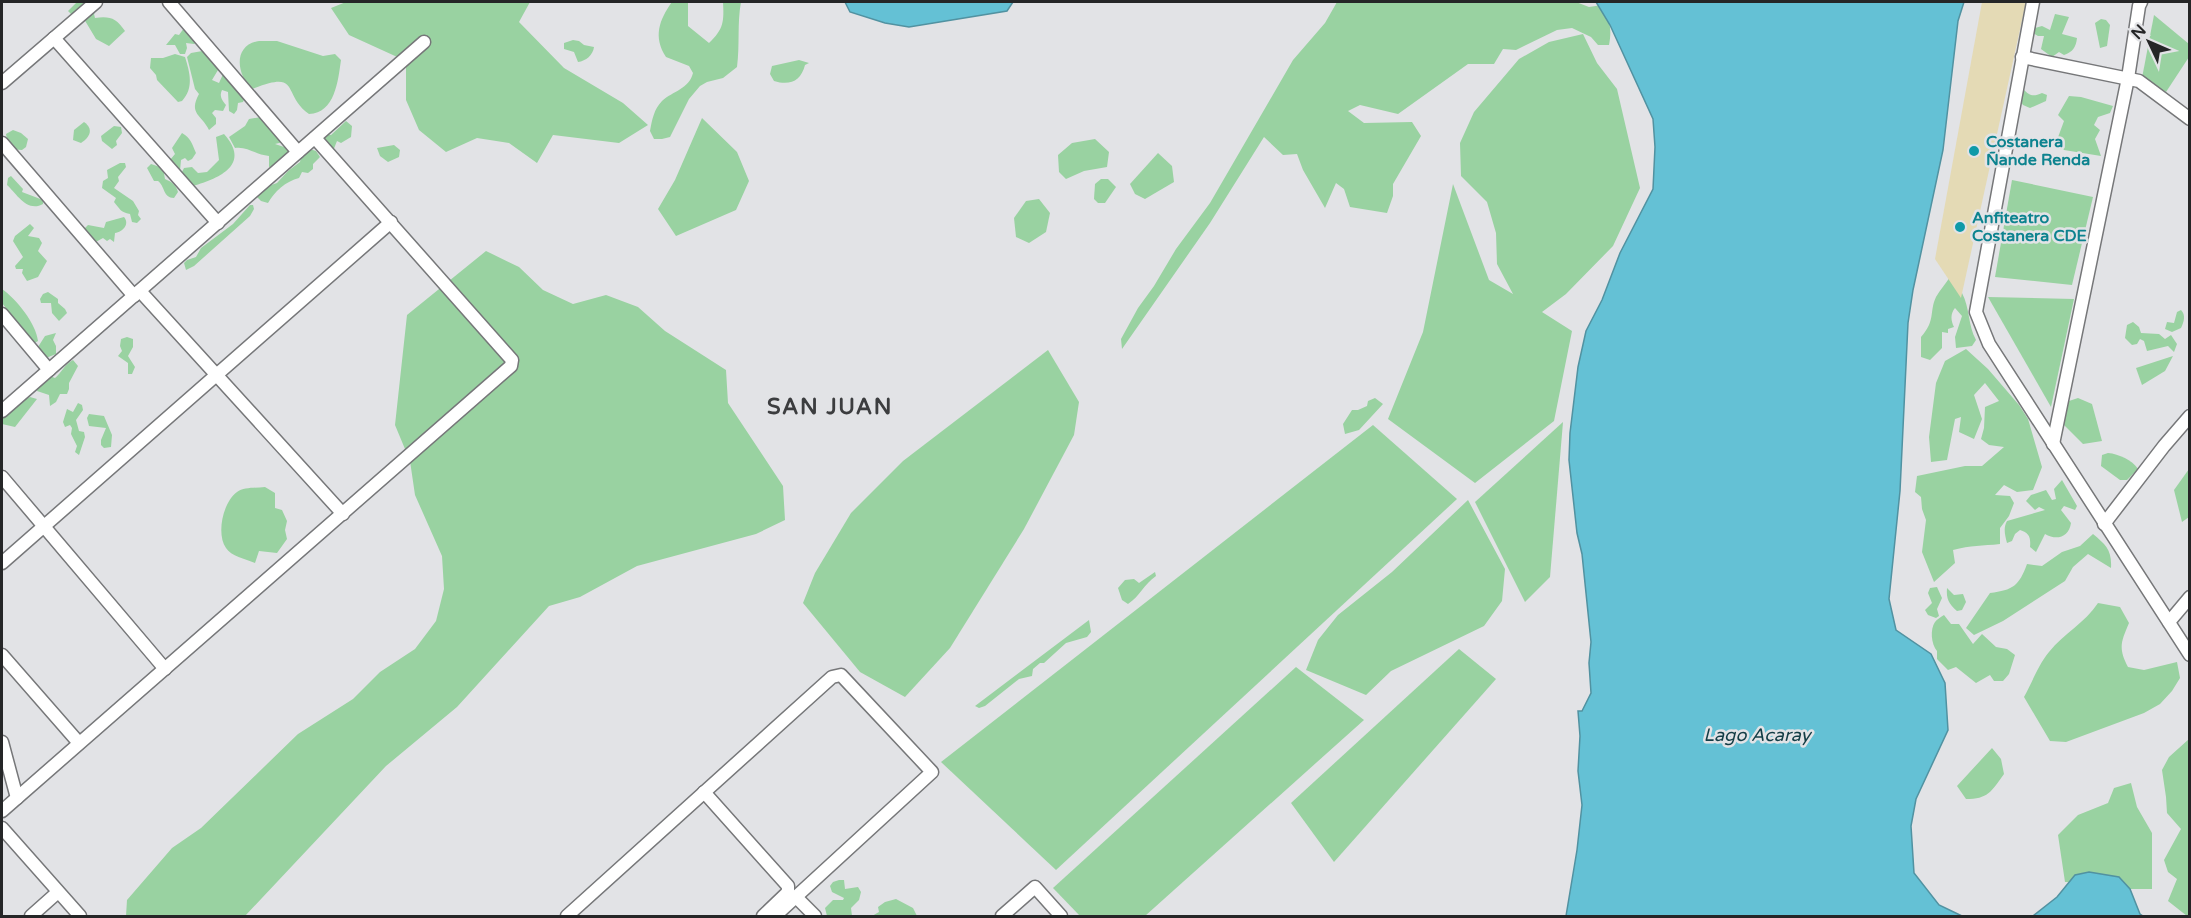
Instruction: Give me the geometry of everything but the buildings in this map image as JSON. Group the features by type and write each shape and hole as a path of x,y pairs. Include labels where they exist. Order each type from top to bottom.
{"street":[{"path":"2,83 96,2"},
{"path":"169,2 298,152"},
{"path":"2033,2 1976,312 1989,344 2190,655"},
{"path":"2053,444 2128,78 2141,2"},
{"path":"54,38 218,223"},
{"path":"2,411 424,42"},
{"path":"2022,57 2139,81 2190,119"},
{"path":"2,811 511,366 512,360 315,138"},
{"path":"2,142 137,293 217,375 343,513"},
{"path":"2,563 391,222"},
{"path":"2,314 49,370"},
{"path":"2104,524 2190,416"},
{"path":"2,477 165,669"},
{"path":"2169,622 2190,597"},
{"path":"2,655 79,743"},
{"path":"567,916 832,677 841,675 932,772 775,916"},
{"path":"2,742 16,798"},
{"path":"704,792 788,886 786,894 763,916"},
{"path":"2,828 80,916"},
{"path":"1002,916 1035,887 1061,916"},
{"path":"31,916 58,892"},
{"path":"796,898 814,916"}],"green space":[{"path":"77,2 97,9 94,14 95,18 112,19 119,23 125,31 109,46 96,39 84,19 68,11"},
{"path":"346,2 530,2 519,22 564,68 623,103 648,125 619,143 553,135 537,163 509,143 477,138 446,152 419,130 406,100 406,61 349,35 331,8"},
{"path":"672,2 688,2 688,26 709,43 722,24 723,2 741,2 737,67 723,78 700,86 689,99 670,137 654,139 650,131 657,108 662,101 688,83 693,73 689,66 666,57 662,50 659,29"},
{"path":"1337,2 1576,2 1589,7 1602,5 1609,19 1610,40 1609,45 1598,45 1591,37 1572,28 1557,30 1516,50 1503,49 1494,64 1468,64 1398,114 1360,105 1348,111 1364,123 1412,122 1421,136 1393,184 1393,196 1387,213 1350,207 1344,189 1336,183 1325,208 1303,170 1297,154 1283,155 1264,137 1210,223 1122,349 1121,339 1138,308 1176,249 1210,203 1293,60 1325,23"},
{"path":"2055,14 2069,17 2062,34 2077,38 2072,51 2064,55 2059,52 2052,57 2041,49 2044,36 2033,33 2035,28 2042,26 2050,30"},
{"path":"2154,15 2189,44 2189,57 2166,92 2142,78"},
{"path":"2101,19 2106,20 2110,25 2107,46 2100,48 2095,23"},
{"path":"184,28 198,41 194,44 186,43 185,54 180,54 175,45 166,45 175,34 179,35"},
{"path":"1583,34 1597,63 1617,89 1640,188 1613,246 1566,294 1542,312 1572,331 1554,421 1475,483 1388,419 1423,332 1453,184 1489,280 1513,294 1497,264 1496,233 1487,202 1461,176 1460,143 1474,112 1519,59 1549,42"},
{"path":"573,40 594,47 589,57 578,62 574,52 564,49 564,43"},
{"path":"259,41 277,41 323,56 335,54 341,60 334,94 325,108 309,114 295,99 289,86 285,83 278,82 252,89 240,68 241,54 245,48"},
{"path":"208,50 218,70 212,80 219,83 224,72 245,97 243,102 238,103 234,114 229,111 228,92 222,90 221,98 226,105 223,111 215,110 212,113 216,118 216,124 209,130 195,110 199,94 195,89 187,57 191,53"},
{"path":"175,54 185,57 190,80 186,96 178,102 157,80 150,68 151,58 163,58"},
{"path":"799,60 809,63 805,65 798,78 785,83 774,81 770,74 772,66"},
{"path":"2023,89 2032,95 2042,93 2047,95 2046,101 2030,108 2023,105 2017,96 2018,92"},
{"path":"2069,96 2113,106 2110,113 2098,117 2094,125 2100,130 2095,139 2101,156 2064,150 2057,140 2064,121 2058,115"},
{"path":"261,117 283,142 275,144 293,150 277,166 269,167 269,156 244,148 235,148 229,137 245,126 249,119"},
{"path":"702,118 737,152 749,181 736,210 676,236 658,209 675,180"},
{"path":"346,121 352,126 351,137 341,143 337,141 333,151 323,140 326,134 331,135"},
{"path":"84,122 89,127 90,133 81,143 73,140 74,130"},
{"path":"114,126 121,127 122,133 116,141 117,145 112,149 102,141 101,136"},
{"path":"13,130 28,139 26,147 22,150 13,147 8,140 6,134"},
{"path":"182,133 189,139 196,153 188,161 185,158 181,160 180,171 170,160 175,154 172,148"},
{"path":"224,134 232,145 234,154 229,168 213,179 193,186 180,176 184,168 192,167 198,173 207,172 219,160 216,137"},
{"path":"1095,139 1109,152 1107,167 1084,171 1066,179 1059,172 1058,155 1072,143"},
{"path":"394,145 400,150 399,157 388,162 380,156 377,148"},
{"path":"310,149 316,151 320,157 313,164 313,169 308,173 302,172 299,178 285,184 268,203 257,197 260,189 277,183 300,162 301,157"},
{"path":"1158,153 1172,166 1174,182 1145,199 1135,194 1130,184"},
{"path":"120,163 125,163 126,167 118,177 119,181 114,188 133,201 141,219 137,223 132,222 130,214 122,211 114,202 116,198 102,188 103,181 108,178 107,170"},
{"path":"151,164 163,168 165,179 173,184 178,192 174,198 166,194 158,181 154,181 147,168"},
{"path":"11,176 23,189 22,192 43,200 43,204 32,206 22,201 7,185 8,178"},
{"path":"1101,179 1108,179 1116,187 1105,203 1098,203 1094,199 1095,184"},
{"path":"2012,180 2093,197 2072,285 1995,277"},
{"path":"1039,199 1050,213 1046,232 1029,243 1016,237 1014,218 1026,201"},
{"path":"250,205 253,205 254,209 250,216 194,266 186,270 184,263 196,257 201,248 233,224"},
{"path":"124,217 126,225 115,233 114,242 103,238 94,243 83,230 88,225 104,228 106,222"},
{"path":"30,224 34,228 28,236 39,238 42,243 38,251 47,261 38,277 27,281 22,273 23,269 16,269 15,266 23,257 13,241 15,236"},
{"path":"486,251 519,267 543,290 573,304 606,295 638,307 665,331 726,370 728,403 783,486 785,520 756,534 637,566 580,597 549,606 457,707 386,766 245,916 126,916 127,900 172,848 201,828 298,734 353,699 380,672 415,649 436,621 444,589 442,556 415,495 410,461 395,425 407,315"},
{"path":"1950,277 1965,299 1976,340 1972,346 1956,348 1955,337 1962,316 1955,308 1951,318 1954,327 1948,329 1948,333 1942,332 1942,348 1930,360 1921,357 1921,337 1929,326 1936,297"},
{"path":"2,289 25,312 34,327 38,341 31,345 13,328 9,312 2,303"},
{"path":"48,292 58,299 58,303 67,313 59,321 52,313 51,303 41,303 40,299 43,294"},
{"path":"1988,297 2074,299 2051,407"},
{"path":"2181,310 2184,319 2181,328 2172,332 2165,329 2167,322 2174,323 2177,312"},
{"path":"2133,322 2139,327 2141,333 2159,334 2165,339 2171,335 2177,344 2174,352 2168,346 2147,351 2144,341 2140,339 2137,344 2132,345 2125,338 2127,325"},
{"path":"56,333 53,340 56,354 46,358 37,352 38,347 45,336"},
{"path":"127,337 133,339 133,347 128,356 135,367 132,374 128,374 128,363 118,356 122,351 121,339"},
{"path":"1966,349 1988,369 2019,405 2028,419 2042,467 2033,490 2017,492 2004,485 1995,495 2010,496 2014,503 2009,516 2000,528 2000,544 1953,550 1955,563 1934,582 1922,552 1926,520 1921,497 1915,492 1917,476 1965,466 1982,466 2004,447 1989,445 1981,439 1985,407 1999,401 1985,383 1974,395 1982,419 1974,439 1959,432 1961,417 1955,419 1947,460 1931,462 1929,437 1936,383 1945,361"},
{"path":"1048,350 1079,402 1074,435 1024,529 950,648 905,697 860,672 803,603 815,573 851,513 903,461"},
{"path":"2173,356 2165,371 2142,385 2136,368"},
{"path":"73,360 78,366 69,383 67,394 60,394 56,402 50,406 49,395 37,391 39,384 50,376 55,378"},
{"path":"30,397 37,399 15,427 2,424 2,417 12,406"},
{"path":"1375,398 1383,404 1359,430 1345,434 1343,424 1352,410 1367,406 1368,401"},
{"path":"2078,398 2092,404 2102,441 2083,444 2061,422 2066,402"},
{"path":"78,403 82,405 83,410 76,420 79,431 84,432 85,437 79,455 75,452 77,446 71,434 72,428 70,425 65,427 63,422 67,409 73,412"},
{"path":"89,414 104,416 112,435 111,447 104,448 101,445 106,428 89,426 87,418"},
{"path":"1563,422 1550,577 1525,602 1475,502"},
{"path":"1373,425 1457,499 1056,870 941,762"},
{"path":"2108,453 2125,458 2138,469 2127,480 2120,480 2101,466 2102,455"},
{"path":"2189,469 2189,517 2182,522 2174,490"},
{"path":"2062,480 2077,506 2075,510 2064,506 2061,510 2071,523 2068,532 2058,537 2045,534 2036,552 2030,547 2029,536 2020,530 2012,541 2007,543 2005,529 2007,521 2045,510 2039,507 2035,510 2026,501 2031,495 2046,490 2052,500 2056,499 2054,489"},
{"path":"265,487 275,493 275,508 282,510 287,521 285,530 287,539 277,553 259,551 255,563 228,551 223,542 222,518 228,503 237,492 247,488"},
{"path":"1468,500 1505,569 1502,601 1484,626 1391,671 1366,695 1306,670 1318,640 1338,615 1392,572"},
{"path":"2093,534 2107,548 2111,568 2088,554 2073,567 2065,581 2003,621 1974,635 1966,628 1990,593 2014,586 2027,564 2042,566 2062,552 2080,546"},
{"path":"1155,572 1156,576 1132,601 1128,604 1122,600 1118,588 1125,580 1134,579 1139,583"},
{"path":"1937,587 1942,598 1937,609 1939,616 1936,618 1928,615 1925,610 1932,603 1928,593 1930,588"},
{"path":"1947,588 1954,595 1963,594 1966,602 1962,610 1957,611 1950,604"},
{"path":"2098,603 2120,607 2129,623 2122,645 2128,667 2144,670 2177,662 2180,678 2160,704 2144,713 2066,742 2050,741 2024,697 2045,657"},
{"path":"1944,615 1951,624 1959,624 1973,644 1982,634 1996,647 2007,649 2015,655 2009,674 2003,681 1994,681 1990,675 1976,683 1956,667 1948,670 1937,659 1937,651 1932,641 1932,628 1936,621"},
{"path":"1089,620 1091,632 1087,637 1066,643 1044,663 1040,663 1033,669 1032,676 1019,679 985,706 979,708 975,706"},
{"path":"1459,649 1496,679 1334,862 1291,803"},
{"path":"1296,667 1364,720 1145,916 1080,916 1053,888"},
{"path":"2189,739 2190,916 2187,916 2168,901 2177,879 2168,872 2164,860 2181,829 2167,813 2162,770 2169,757"},
{"path":"1992,748 2001,759 2004,774 1996,786 1984,796 1966,799 1957,786"},
{"path":"2131,783 2137,807 2152,833 2152,889 2130,889 2119,877 2102,883 2065,882 2058,835 2078,815 2108,803 2114,788"},
{"path":"839,880 844,880 845,889 858,887 861,892 859,900 851,908 852,916 827,916 825,908 833,900 844,898 832,892 830,886"},
{"path":"896,899 913,908 917,916 872,916 879,912 878,907 885,902"}],"sand":[{"name":"Costanera Ñande Renda","path":"1982,2 2026,2 1961,298 1935,259"}],"water":[{"path":"845,2 1013,2 1007,11 909,27 885,23 850,12"},
{"name":"Lago Acaray","path":"1596,2 1964,2 1958,21 1943,150 1908,323 1900,491 1889,599 1896,630 1931,654 1945,683 1948,730 1916,799 1911,826 1914,873 1939,905 1962,916 1566,916 1582,805 1578,771 1580,736 1578,711 1582,711 1591,693 1589,663 1591,642 1569,460 1570,433 1578,367 1586,331 1602,300 1620,253 1653,189 1655,147 1653,119 1610,25"},
{"path":"2089,872 2119,877 2130,889 2140,914 2143,916 2033,916 2057,897 2075,875"}],"place":[{"name":"Costanera Ñande Renda","path":"1974,151"},
{"name":"Anfiteatro Costanera CDE","path":"1960,227"}],"district":[{"name":"SAN JUAN","path":"830,407"}]}
